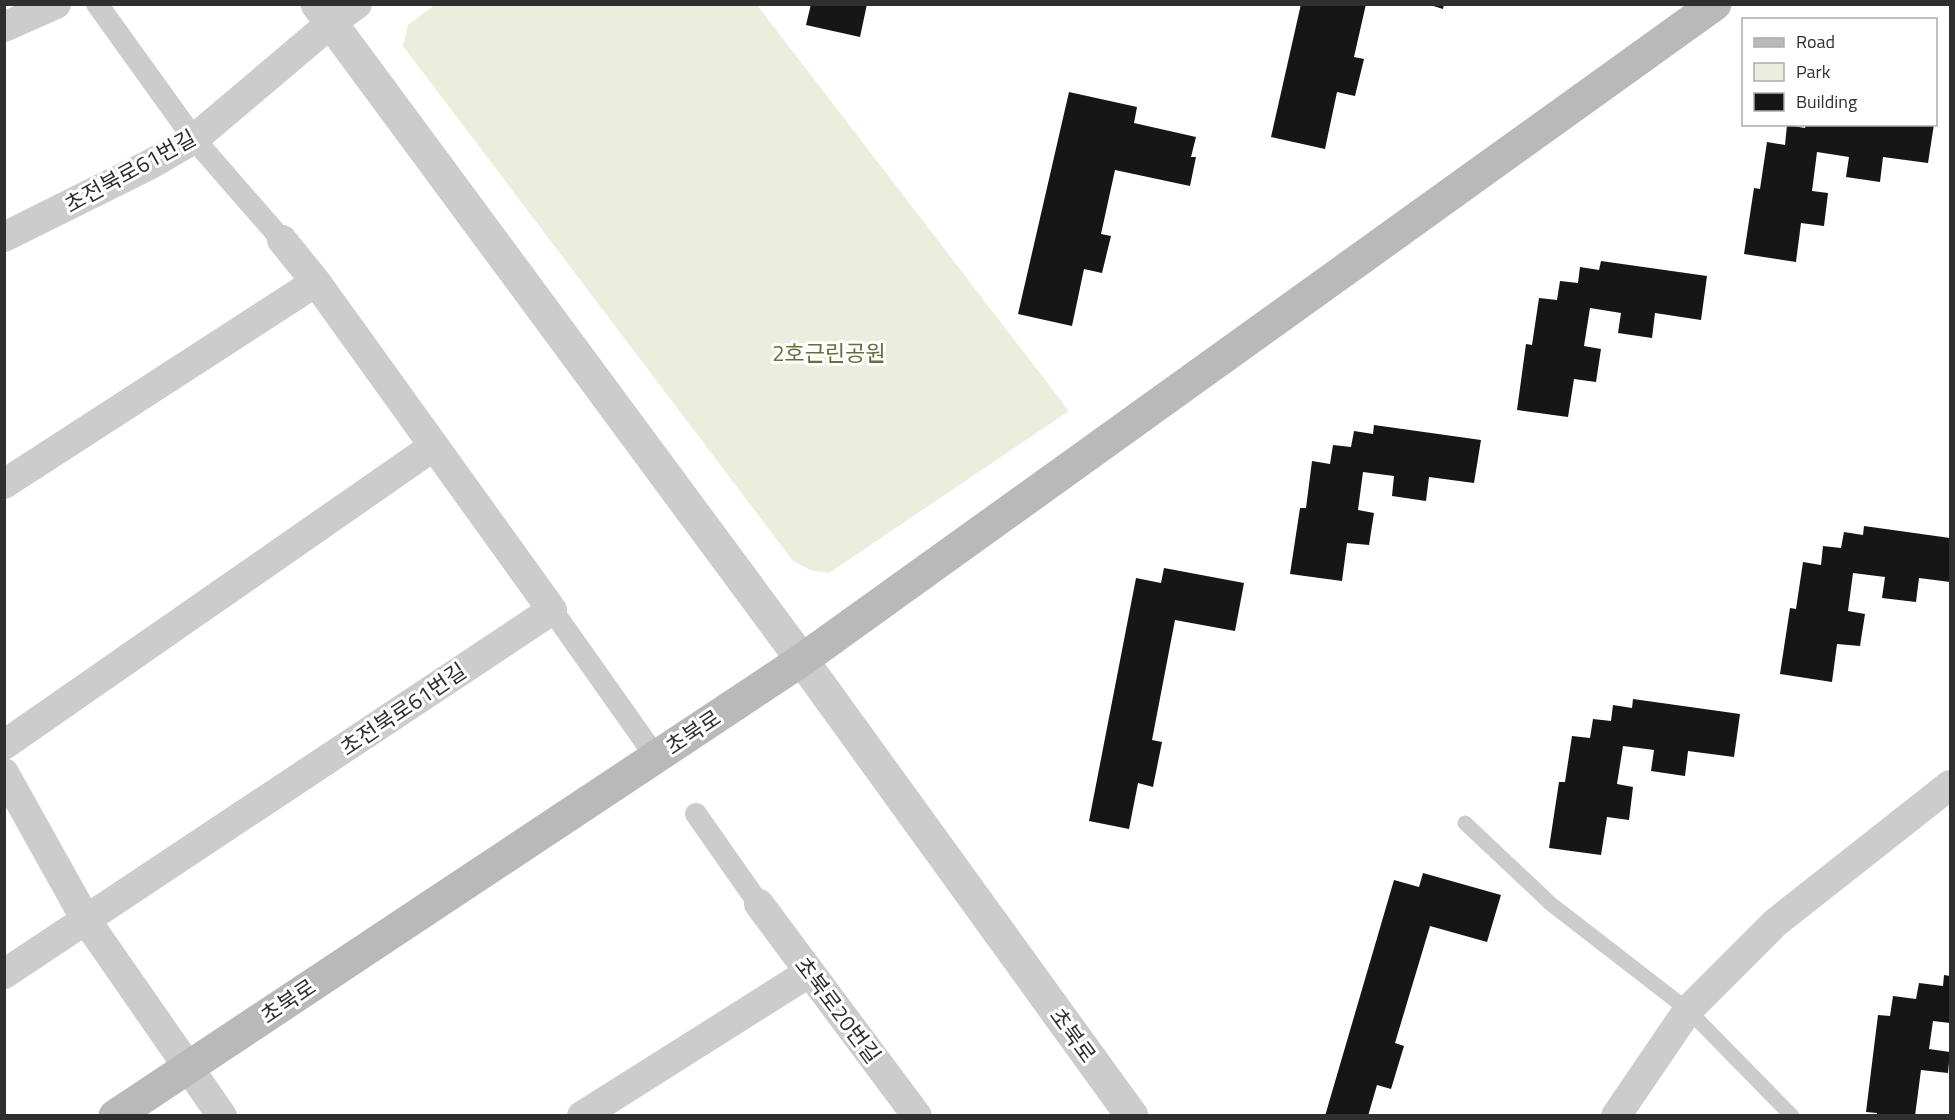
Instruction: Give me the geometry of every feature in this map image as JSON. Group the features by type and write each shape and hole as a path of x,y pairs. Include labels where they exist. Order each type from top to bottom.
{"main road":[{"path":"802,660 1715,4"},
{"name":"초북로","path":"115,1116 802,660"}],"street":[{"path":"4,27 56,4"},
{"path":"97,4 194,139 316,282 656,757"},
{"name":"초전북로61번길","path":"4,237 149,165 194,139 324,14 357,4"},
{"path":"324,14 802,660"},
{"path":"4,484 316,282"},
{"path":"4,745 434,446"},
{"name":"초전북로61번길","path":"4,974 552,610"},
{"name":"초북로","path":"802,660 1132,1116"},
{"path":"4,772 86,920 222,1116"},
{"path":"1616,1116 1688,1010 1774,924 1950,785"},
{"path":"696,814 759,904"},
{"name":"초북로20번길","path":"759,904 917,1116"},
{"path":"582,1116 810,972"}],"lane":[{"path":"1465,823 1551,904 1688,1010 1792,1116"}],"green space":[{"name":"2호근린공원","path":"436,4 757,5 1069,411 829,573 810,570 793,561 403,46 408,25"}],"building":[{"path":"811,4 867,4 860,37 806,25"},
{"path":"1301,4 1366,4 1354,57 1364,59 1355,96 1337,92 1325,149 1271,137"},
{"path":"1427,4 1444,4 1443,9"},
{"path":"1069,92 1137,107 1134,123 1196,137 1191,157 1196,157 1190,186 1115,170 1101,234 1111,236 1102,273 1084,269 1072,326 1018,314"},
{"path":"1787,126 1805,128 1806,126 1934,126 1928,163 1883,157 1880,182 1846,177 1849,157 1817,152 1812,191 1828,193 1824,226 1801,223 1796,262 1744,254 1754,188 1760,189 1767,142 1785,145"},
{"path":"1601,261 1707,276 1701,320 1655,313 1652,338 1618,333 1621,313 1590,308 1584,346 1601,349 1596,382 1574,379 1568,417 1517,410 1526,344 1532,345 1539,298 1557,300 1560,281 1578,283 1580,267 1599,270"},
{"path":"1374,425 1481,440 1474,483 1429,477 1426,501 1392,496 1394,476 1363,472 1358,510 1374,513 1369,545 1347,543 1342,581 1290,574 1300,508 1306,508 1312,461 1330,464 1333,445 1351,447 1354,431 1373,434"},
{"path":"1864,526 1950,538 1950,582 1919,578 1916,602 1882,598 1885,577 1853,573 1848,611 1865,614 1860,646 1837,644 1832,682 1780,674 1790,608 1796,609 1803,562 1821,565 1823,546 1841,548 1844,532 1863,535"},
{"path":"1164,568 1244,583 1235,631 1175,620 1152,740 1162,742 1153,787 1138,783 1129,829 1089,821 1136,578 1161,583"},
{"path":"1633,699 1740,714 1734,757 1688,751 1685,776 1651,771 1654,750 1623,746 1617,784 1633,787 1629,820 1607,817 1601,855 1549,848 1559,782 1565,782 1572,736 1590,738 1593,719 1611,721 1613,705 1632,708"},
{"path":"1423,873 1501,895 1487,942 1430,926 1395,1043 1404,1046 1391,1089 1377,1085 1368,1116 1325,1116 1394,880 1419,887"},
{"path":"1944,975 1950,976 1950,1023 1933,1021 1929,1049 1950,1052 1948,1073 1921,1070 1915,1116 1877,1116 1877,1113 1866,1112 1878,1015 1890,1016 1893,996 1916,999 1919,983 1943,986"}]}
